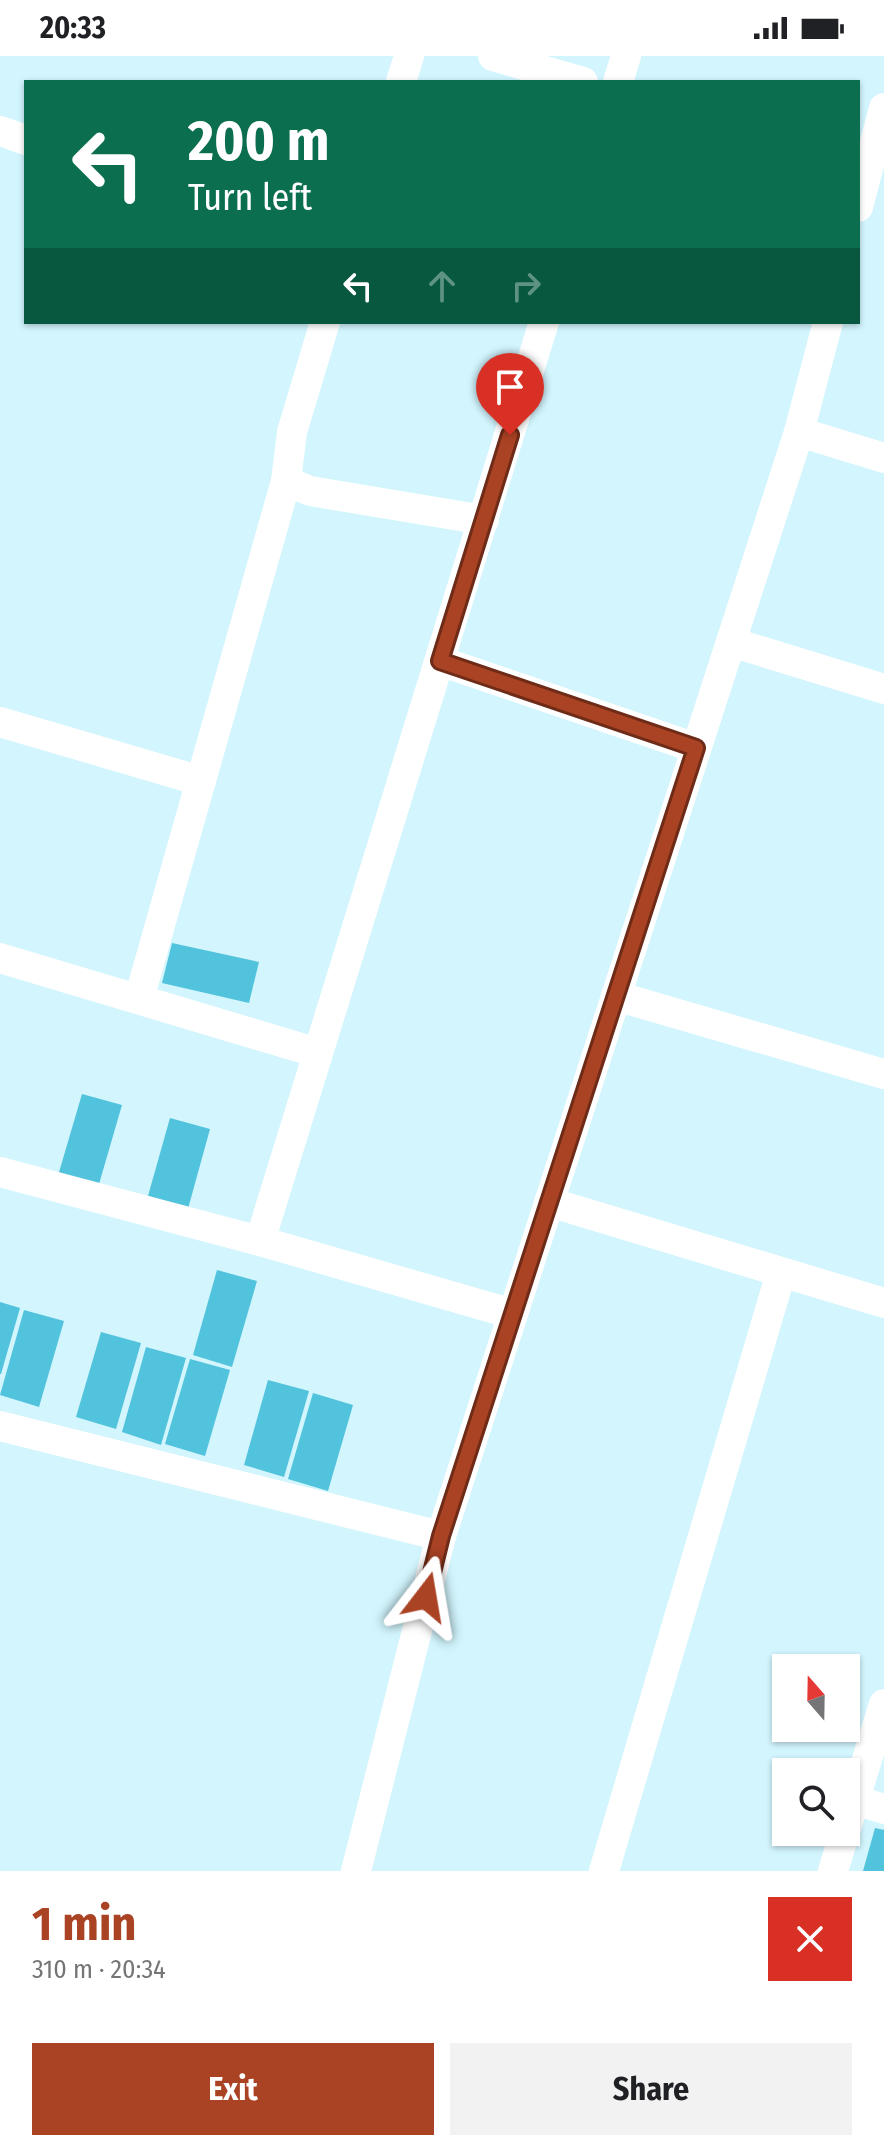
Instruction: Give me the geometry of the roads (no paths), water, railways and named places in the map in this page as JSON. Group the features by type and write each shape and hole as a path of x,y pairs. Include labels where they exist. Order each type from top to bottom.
{"street":[{"path":"402,80 409,56"},
{"path":"493,56 576,80"},
{"path":"619,80 626,56"},
{"path":"860,199 884,108"},
{"path":"0,131 24,139"},
{"path":"139,999 286,481 292,432 324,324"},
{"path":"260,1241 543,324"},
{"path":"356,1871 441,1536 799,432 827,324"},
{"path":"799,432 884,458"},
{"path":"286,481 310,491 484,520"},
{"path":"731,642 884,689"},
{"path":"440,661 696,748"},
{"path":"0,722 201,781"},
{"path":"0,958 318,1053"},
{"path":"616,996 884,1074"},
{"path":"0,1172 260,1241 513,1314"},
{"path":"549,1202 884,1303"},
{"path":"604,1871 781,1273"},
{"path":"0,1426 441,1536"},
{"path":"860,1781 884,1704"},
{"path":"860,1816 884,1809"},
{"path":"833,1871 840,1846"}]}
